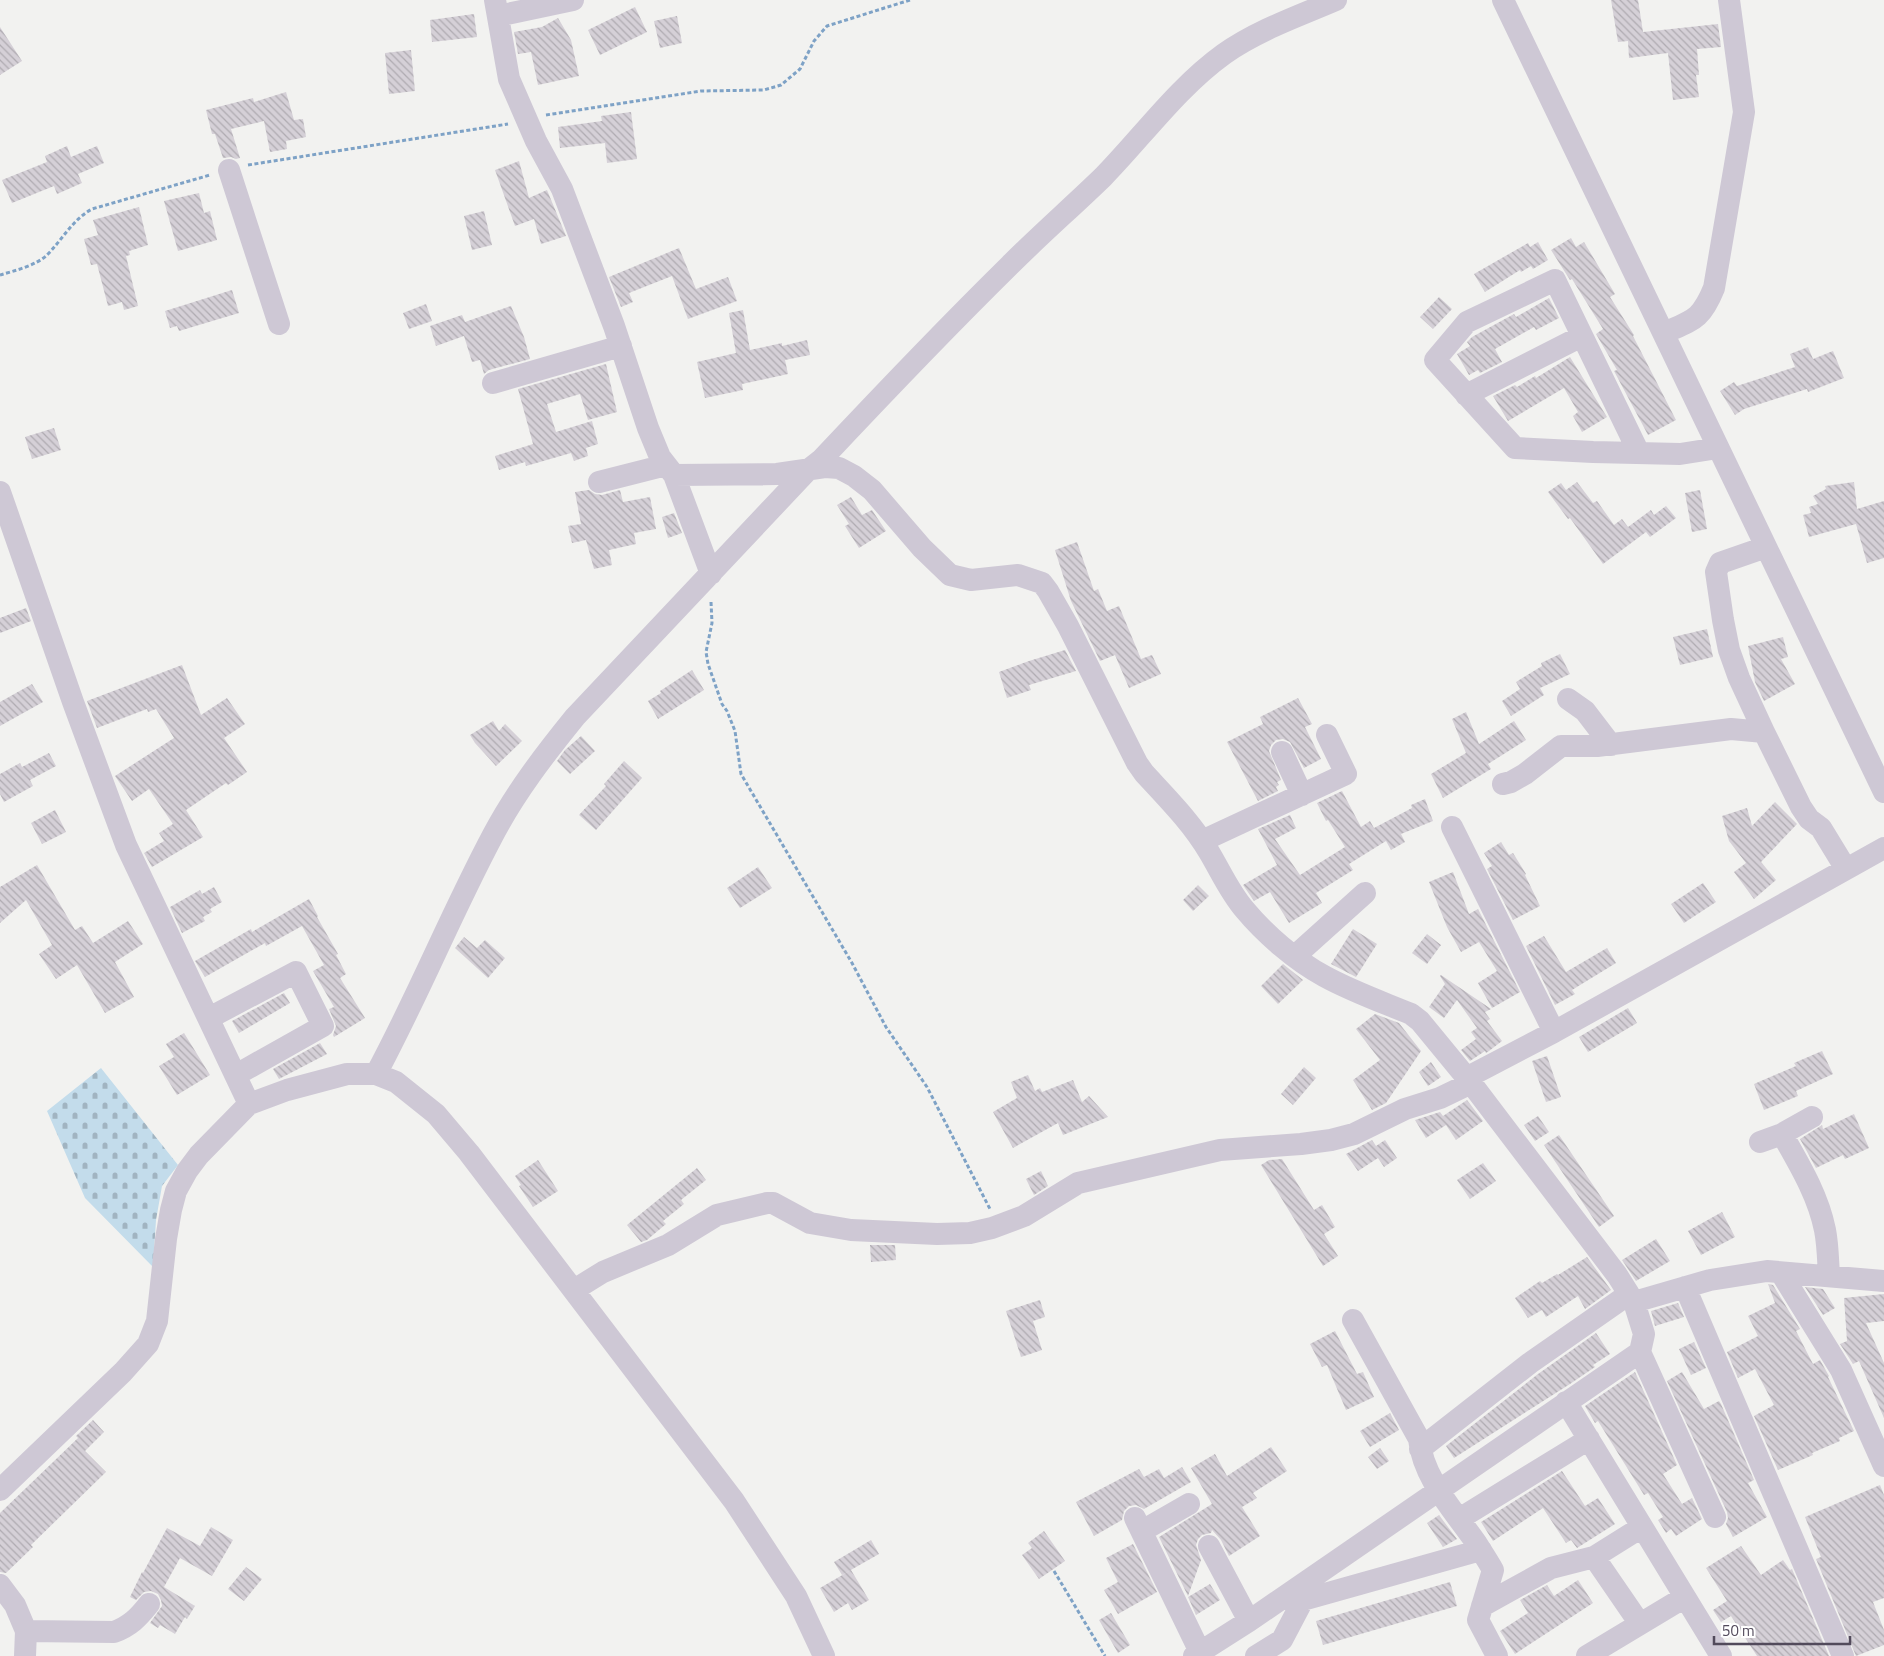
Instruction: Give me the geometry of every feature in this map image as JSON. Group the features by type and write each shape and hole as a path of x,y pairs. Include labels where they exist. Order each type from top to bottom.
{"street":[{"path":"573,0 496,8 509,79 527,121 562,189 621,346 648,428 660,457 671,470 706,579"},
{"path":"376,1074 404,1022 493,834 542,758 575,717 807,471 821,460 924,351 1010,264 1103,176 1162,110 1199,73 1226,53 1260,33 1336,0"},
{"path":"1503,0 1884,792"},
{"path":"1664,333 1691,321 1700,314 1707,306 1714,288 1744,112 1729,0"},
{"path":"229,170 279,324"},
{"path":"1639,453 1555,280 1467,322 1435,360 1515,448 1593,452 1680,454 1718,448"},
{"path":"1466,395 1582,336"},
{"path":"493,383 621,346"},
{"path":"599,482 671,470 777,474 826,467 839,468 854,476 872,490 922,548 950,576 971,580 1018,575 1042,583 1068,626 1137,762 1144,773 1194,828 1233,894 1246,912 1270,936 1325,977 1411,1014 1420,1021 1468,1080 1617,1276 1632,1298 1644,1334 1640,1352 1715,1518"},
{"path":"0,492 73,702 126,845 249,1104"},
{"path":"1766,547 1720,563 1716,572 1729,650 1739,678 1800,807 1809,818 1822,828 1846,869"},
{"path":"1568,699 1585,711 1611,745"},
{"path":"1504,784 1525,774 1561,746 1611,745 1731,729 1764,732"},
{"path":"1202,841 1346,774 1328,735"},
{"path":"1282,752 1302,795"},
{"path":"1452,827 1554,1032"},
{"path":"574,1290 603,1272 668,1245 717,1216 767,1203 773,1204 810,1222 851,1230 938,1234 970,1233 998,1226 1024,1216 1078,1182 1220,1150 1301,1144 1331,1140 1354,1134 1404,1110 1440,1098 1468,1080 1884,848"},
{"path":"1295,956 1366,893"},
{"path":"209,1018 296,972 323,1026 236,1075"},
{"path":"0,1490 123,1372 148,1344 157,1321 171,1210 176,1192 187,1171 199,1155 249,1104 287,1090 347,1074 376,1074 396,1082 436,1114 469,1153 734,1501 796,1596 824,1656"},
{"path":"1760,1142 1782,1134 1812,1117"},
{"path":"1782,1134 1818,1204 1825,1228 1829,1276"},
{"path":"1420,1449 1530,1363 1632,1298 1720,1278 1767,1271 1884,1281"},
{"path":"1781,1273 1841,1370 1884,1466"},
{"path":"1685,1287 1843,1656"},
{"path":"1353,1320 1419,1439 1420,1449 1439,1490 1493,1570 1478,1620 1497,1656"},
{"path":"1189,1504 1138,1525 1197,1654 1249,1621 1293,1598 1439,1490 1640,1352"},
{"path":"1566,1402 1721,1656"},
{"path":"1459,1519 1589,1439"},
{"path":"1482,1606 1550,1568 1594,1557 1642,1527"},
{"path":"1209,1546 1249,1621"},
{"path":"1293,1598 1481,1550"},
{"path":"1594,1557 1640,1624"},
{"path":"0,1585 15,1605 26,1631 25,1656"},
{"path":"1588,1656 1685,1597"},
{"path":"1256,1656 1282,1640 1293,1598"},
{"path":"26,1631 114,1632 126,1628 137,1619 148,1604"}],"path":[{"path":"0,275 23,268 46,256 80,216 92,209 229,170 256,164 527,121 552,114 701,91 764,90 781,85 800,69 814,41 827,26 910,0"},
{"path":"706,579 712,609 712,623 706,652 708,664 722,704 735,731 741,774 852,964 886,1027 927,1087 998,1226"},
{"path":"1054,1571 1105,1656"}],"green space":[{"path":"101,1068 178,1165 162,1186 156,1220 153,1267 85,1198 47,1111"}],"building":[{"path":"1611,0 1638,0 1643,32 1718,24 1721,47 1697,49 1699,75 1696,75 1699,97 1673,100 1668,53 1629,58 1628,41 1618,42"},
{"path":"635,7 647,32 600,55 588,30"},
{"path":"474,14 477,37 432,42 430,20"},
{"path":"677,16 682,43 660,48 654,21"},
{"path":"558,18 571,40 579,76 538,85 531,52 518,54 514,32 542,27"},
{"path":"0,27 22,61 0,75"},
{"path":"411,50 415,91 389,94 385,53"},
{"path":"286,92 294,120 303,119 306,137 286,141 287,149 270,152 264,121 231,129 240,158 223,158 215,134 212,134 206,110 253,98 254,102"},
{"path":"631,112 637,159 607,163 605,143 560,148 558,127 602,121 601,116"},
{"path":"67,146 71,157 97,146 104,163 78,174 82,183 57,194 54,186 12,203 2,180 47,162 45,156"},
{"path":"519,161 529,198 547,190 566,236 541,244 534,219 515,226 495,170"},
{"path":"199,193 204,213 210,211 217,240 178,251 164,201"},
{"path":"139,207 148,245 129,251 130,255 126,256 138,306 124,310 122,302 108,306 97,264 91,265 84,239 98,235 93,220"},
{"path":"484,211 492,245 472,250 464,216"},
{"path":"1571,238 1576,247 1584,242 1615,294 1610,297 1634,335 1676,420 1648,435 1614,371 1617,370 1596,334 1603,329 1572,279 1570,280 1551,250"},
{"path":"1538,242 1548,260 1533,269 1531,266 1521,272 1520,270 1485,292 1474,274 1528,243 1530,247"},
{"path":"679,248 696,289 728,277 737,301 688,319 672,276 629,293 633,302 621,307 609,277"},
{"path":"232,290 239,313 179,331 177,326 170,328 165,311"},
{"path":"1439,297 1452,309 1433,329 1420,317"},
{"path":"1549,298 1559,318 1536,330 1534,327 1495,349 1502,362 1480,373 1478,370 1469,375 1457,354 1470,346 1467,342 1472,337 1514,314 1516,317"},
{"path":"426,304 432,321 409,329 403,313"},
{"path":"511,306 524,337 530,359 489,370 484,374 480,360 472,362 464,336 436,346 430,326 462,315 465,322"},
{"path":"743,310 750,350 782,343 782,346 807,340 810,355 785,360 788,374 742,384 743,390 705,398 697,362 736,353 729,313"},
{"path":"1808,347 1813,359 1833,351 1844,378 1808,392 1807,389 1744,409 1735,415 1720,391 1734,382 1737,386 1795,367 1790,354"},
{"path":"1570,357 1607,417 1582,432 1573,416 1578,412 1564,388 1508,421 1493,396 1515,385 1517,387 1535,376 1536,378"},
{"path":"606,364 617,412 588,420 580,394 547,404 556,432 592,421 598,444 586,448 588,456 574,461 571,453 526,466 525,462 499,470 495,456 533,444 518,389"},
{"path":"54,428 61,450 32,459 25,437"},
{"path":"1577,482 1593,503 1597,501 1614,525 1622,519 1628,527 1651,510 1654,515 1666,506 1676,518 1650,537 1646,532 1603,564 1570,518 1568,519 1548,492 1561,483 1566,490"},
{"path":"1854,482 1857,509 1884,501 1884,558 1867,563 1856,524 1809,537 1803,515 1811,513 1809,507 1818,504 1813,496 1826,489 1825,486"},
{"path":"589,490 595,494 602,495 620,490 623,502 650,497 656,529 634,533 636,544 609,550 612,565 594,569 586,540 572,543 568,526 581,524 575,492"},
{"path":"1700,490 1707,529 1692,532 1685,493"},
{"path":"851,497 862,515 872,510 886,531 859,548 845,526 849,524 837,505"},
{"path":"674,513 682,533 668,538 662,517"},
{"path":"1077,542 1094,591 1098,589 1107,611 1119,606 1141,659 1152,655 1161,674 1129,688 1115,655 1100,661 1071,601 1055,550"},
{"path":"26,608 31,621 0,633 0,618"},
{"path":"1707,629 1713,657 1680,665 1673,637"},
{"path":"1783,637 1788,657 1781,659 1795,684 1764,701 1755,682 1748,646"},
{"path":"1065,650 1076,671 1029,685 1031,690 1007,698 999,672"},
{"path":"1560,654 1570,674 1540,688 1544,695 1511,716 1502,701 1520,689 1516,682 1542,666 1541,663"},
{"path":"182,665 201,715 227,698 245,724 224,738 247,772 228,785 226,783 186,810 203,837 152,867 144,853 164,841 159,833 173,824 149,789 132,801 115,776 174,738 156,709 148,712 147,709 97,728 87,701"},
{"path":"692,670 704,690 658,719 648,701"},
{"path":"32,684 43,702 0,726 0,702"},
{"path":"1298,698 1312,724 1305,727 1321,759 1304,768 1290,742 1283,739 1276,740 1271,745 1269,751 1281,780 1277,782 1279,785 1276,787 1278,791 1258,801 1227,742 1263,724 1260,717"},
{"path":"1466,712 1479,744 1514,721 1526,740 1488,764 1491,769 1443,798 1431,774 1466,753 1452,719"},
{"path":"493,721 499,731 505,724 522,741 496,766 470,735"},
{"path":"581,736 595,751 570,774 557,761 565,750"},
{"path":"49,753 56,766 30,780 33,786 4,802 0,794 0,774 20,763 22,767"},
{"path":"624,761 642,778 596,830 579,815 606,786 604,784"},
{"path":"1342,791 1361,827 1370,821 1374,828 1412,808 1411,805 1425,799 1433,821 1401,834 1405,842 1391,850 1386,841 1349,864 1353,870 1316,893 1322,903 1289,923 1270,892 1254,901 1243,885 1277,865 1258,829 1290,815 1296,828 1275,839 1300,875 1345,847 1328,820 1326,821 1317,803"},
{"path":"1775,802 1797,824 1761,862 1776,880 1754,899 1734,872 1746,863 1729,841 1722,816 1747,808 1752,826"},
{"path":"55,810 66,832 42,844 31,823"},
{"path":"1501,842 1509,855 1513,853 1526,874 1540,906 1513,920 1487,869 1492,866 1484,853"},
{"path":"37,865 75,930 82,926 93,943 128,921 143,944 115,962 134,997 105,1013 77,965 56,979 39,954 52,945 26,900 0,923 0,887"},
{"path":"758,867 772,888 740,908 727,888"},
{"path":"1453,872 1469,914 1478,909 1520,992 1492,1008 1478,983 1497,971 1479,942 1461,952 1447,927 1429,882"},
{"path":"1703,883 1716,902 1684,923 1671,904"},
{"path":"1198,885 1209,896 1193,911 1183,900"},
{"path":"214,887 222,902 210,909 212,912 203,917 205,921 182,933 170,907 200,890 202,894"},
{"path":"309,899 338,954 336,955 346,974 340,978 365,1018 334,1037 336,1026 329,1009 334,1007 313,971 324,965 302,926 266,946 265,943 205,977 195,961 251,929 252,932"},
{"path":"1353,929 1377,944 1356,977 1331,964"},
{"path":"1427,934 1441,945 1427,964 1412,953"},
{"path":"1544,936 1566,972 1607,948 1616,963 1572,990 1575,994 1555,1005 1526,946"},
{"path":"464,937 477,948 485,940 505,958 488,978 455,948"},
{"path":"1283,964 1303,980 1278,1004 1261,986"},
{"path":"1441,975 1491,1009 1485,1012 1490,1019 1487,1021 1502,1041 1486,1053 1485,1051 1470,1061 1461,1050 1476,1039 1471,1032 1477,1028 1457,1000 1444,1018 1429,1007 1445,984"},
{"path":"284,993 290,1003 239,1033 232,1021"},
{"path":"1628,1008 1637,1023 1588,1052 1579,1037"},
{"path":"1375,1014 1399,1023 1421,1051 1386,1103 1372,1110 1353,1080 1380,1060 1356,1029"},
{"path":"184,1033 210,1075 177,1095 159,1066 174,1057 166,1044"},
{"path":"320,1043 327,1054 279,1079 273,1069"},
{"path":"1822,1051 1833,1074 1796,1091 1798,1096 1764,1110 1754,1084 1796,1066 1794,1063"},
{"path":"1547,1056 1561,1097 1546,1102 1532,1061"},
{"path":"1431,1062 1441,1077 1428,1086 1419,1072"},
{"path":"1304,1067 1316,1078 1293,1105 1281,1094"},
{"path":"1028,1075 1035,1091 1040,1088 1042,1092 1073,1080 1082,1102 1089,1096 1108,1117 1063,1135 1058,1123 1013,1148 993,1112 1017,1098 1011,1082"},
{"path":"1467,1100 1483,1121 1456,1140 1446,1125 1426,1138 1415,1120 1440,1112 1443,1116"},
{"path":"1854,1114 1869,1148 1845,1159 1843,1155 1816,1168 1800,1139 1822,1125 1823,1129"},
{"path":"1538,1116 1549,1132 1535,1141 1524,1125"},
{"path":"1559,1135 1614,1216 1599,1227 1544,1145"},
{"path":"1372,1140 1376,1146 1385,1140 1397,1158 1384,1167 1378,1158 1358,1171 1346,1154"},
{"path":"1282,1159 1314,1210 1322,1205 1335,1227 1324,1234 1338,1256 1323,1266 1261,1165 1269,1160"},
{"path":"538,1160 558,1191 533,1207 519,1186 521,1185 515,1176"},
{"path":"1483,1163 1496,1181 1470,1199 1457,1180"},
{"path":"697,1168 706,1180 681,1200 684,1204 663,1221 666,1224 647,1240 641,1242 627,1225"},
{"path":"1041,1171 1048,1186 1034,1195 1026,1179"},
{"path":"1722,1212 1735,1237 1701,1255 1688,1231"},
{"path":"1656,1239 1670,1261 1636,1281 1622,1260"},
{"path":"870,1245 895,1245 896,1260 871,1262"},
{"path":"1587,1257 1611,1290 1585,1309 1578,1296 1546,1317 1542,1310 1528,1318 1515,1298 1540,1281 1542,1283 1558,1275"},
{"path":"1768,1284 1773,1285 1800,1329 1796,1331 1813,1364 1820,1360 1854,1431 1839,1438 1840,1441 1812,1453 1813,1455 1778,1470 1754,1416 1774,1405 1755,1369 1738,1378 1727,1352 1758,1336 1748,1316 1775,1303"},
{"path":"1805,1287 1823,1289 1835,1308 1823,1315"},
{"path":"1884,1294 1884,1321 1866,1323 1884,1363 1884,1418 1859,1361 1853,1364 1840,1344 1847,1341 1844,1298"},
{"path":"1040,1300 1045,1317 1033,1321 1042,1350 1021,1357 1006,1311"},
{"path":"1678,1303 1684,1317 1655,1326 1651,1311"},
{"path":"1335,1331 1357,1374 1363,1372 1374,1397 1346,1410 1327,1365 1322,1367 1310,1344"},
{"path":"1596,1333 1610,1354 1570,1384 1454,1458 1446,1446 1538,1374"},
{"path":"1694,1342 1706,1368 1691,1375 1679,1349"},
{"path":"1635,1372 1677,1465 1663,1474 1682,1504 1692,1498 1702,1519 1676,1536 1671,1529 1666,1533 1658,1520 1663,1517 1648,1493 1644,1495 1598,1421 1595,1423 1585,1406"},
{"path":"1682,1372 1704,1409 1719,1401 1721,1404 1754,1480 1748,1483 1767,1517 1733,1537 1726,1524 1727,1512 1667,1381"},
{"path":"1390,1413 1399,1430 1370,1447 1360,1431"},
{"path":"93,1420 104,1432 85,1451 106,1472 31,1545 33,1547 6,1573 0,1572 0,1513 78,1438 76,1436"},
{"path":"1271,1447 1287,1471 1253,1493 1257,1498 1242,1507 1260,1536 1229,1556 1221,1540 1212,1530 1211,1533 1202,1535 1196,1545 1201,1560 1188,1596 1159,1537 1212,1504 1191,1468 1215,1454 1227,1476"},
{"path":"1380,1448 1389,1461 1377,1469 1368,1457"},
{"path":"1182,1467 1191,1482 1144,1509 1136,1505 1129,1506 1124,1511 1122,1520 1094,1536 1076,1502 1139,1469 1144,1477 1159,1469 1164,1478"},
{"path":"1562,1471 1585,1506 1598,1498 1615,1524 1577,1548 1571,1540 1566,1543 1543,1508 1493,1541 1481,1522"},
{"path":"1880,1485 1884,1495 1884,1598 1873,1602 1884,1630 1884,1645 1856,1656 1816,1559 1821,1557 1805,1517"},
{"path":"1439,1515 1457,1539 1443,1547 1427,1523"},
{"path":"211,1527 233,1540 212,1576 180,1558 164,1587 195,1606 187,1619 185,1617 175,1634 160,1625 158,1628 150,1623 162,1606 158,1594 151,1591 144,1592 136,1600 130,1597 142,1572 167,1528 200,1546"},
{"path":"1044,1531 1065,1561 1039,1579 1022,1555 1032,1548 1028,1543"},
{"path":"871,1540 879,1554 842,1575 834,1562"},
{"path":"1133,1544 1157,1592 1118,1614 1104,1590 1118,1582 1106,1558"},
{"path":"1741,1546 1761,1575 1783,1560 1790,1570 1792,1569 1829,1656 1757,1656 1731,1616 1721,1622 1713,1610 1727,1601 1706,1568"},
{"path":"246,1567 262,1579 244,1601 228,1589"},
{"path":"851,1570 869,1600 852,1610 848,1603 834,1612 820,1588"},
{"path":"1578,1580 1593,1603 1515,1654 1500,1631 1528,1613 1520,1600 1547,1585 1554,1596"},
{"path":"1450,1582 1457,1606 1323,1645 1316,1621"},
{"path":"1210,1584 1220,1600 1196,1615 1188,1597"},
{"path":"1111,1613 1130,1645 1118,1653 1099,1620"}]}
